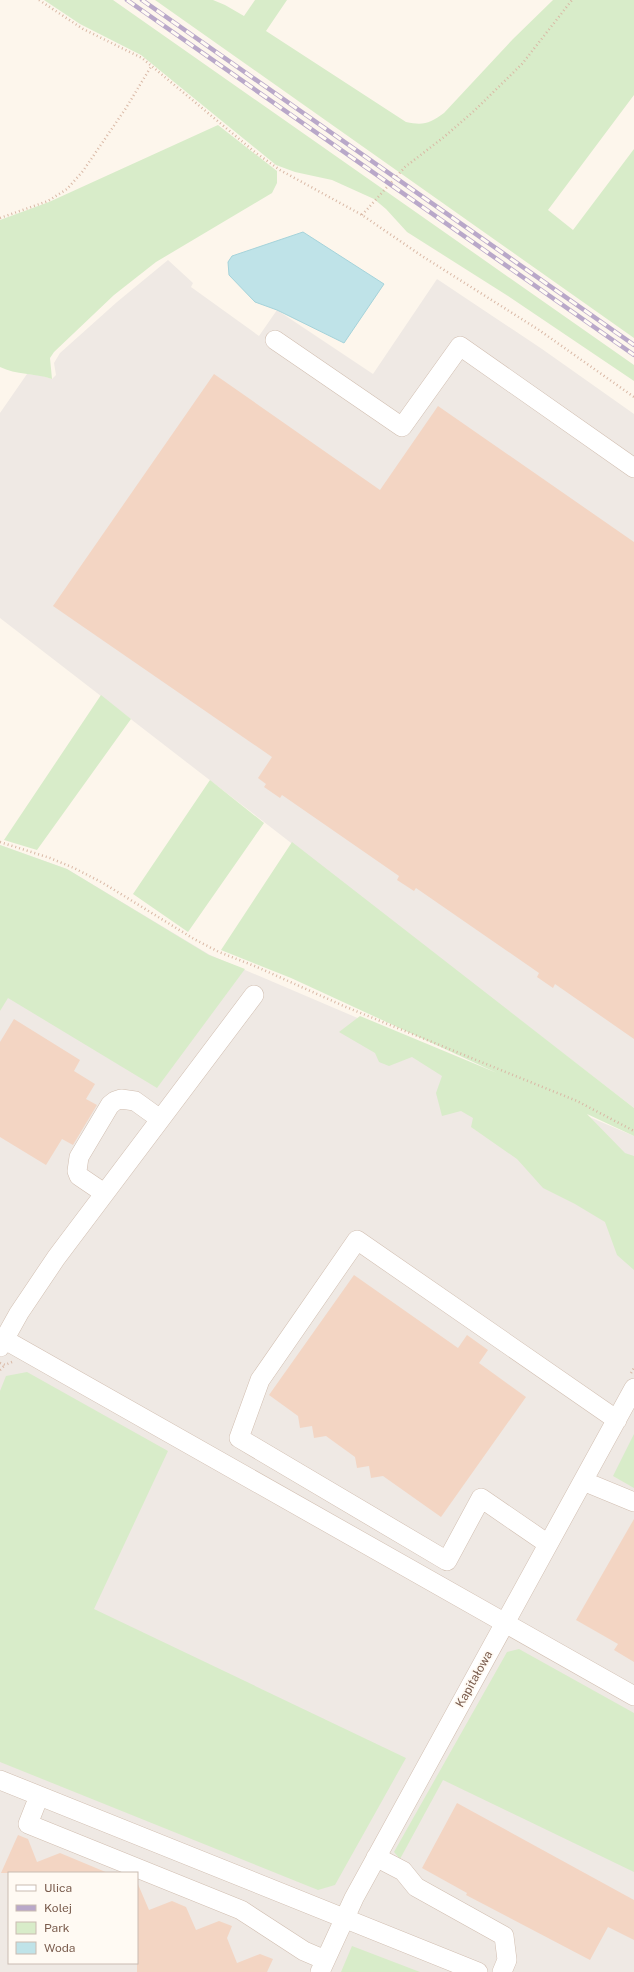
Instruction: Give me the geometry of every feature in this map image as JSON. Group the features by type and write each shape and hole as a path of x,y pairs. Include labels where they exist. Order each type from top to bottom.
{"street":[{"path":"275,340 402,427 460,346 634,468"},
{"path":"254,995 104,1192 56,1258 1,1341 505,1622 634,1696"},
{"path":"104,1192 79,1176 77,1164 110,1105 121,1099 128,1099 139,1104 160,1119"},
{"path":"548,1544 481,1498 447,1561 240,1438 260,1380 357,1240 617,1420"},
{"name":"Kapitałowa","path":"322,1966 343,1918 634,1388"},
{"path":"583,1481 634,1502"},
{"path":"0,1780 478,1972"},
{"path":"39,1796 28,1824 240,1910 304,1951 322,1966"},
{"path":"376,1857 403,1871 416,1887 504,1936 507,1960 502,1972"}],"path":[{"path":"39,0 83,29 142,58 268,162 362,215 422,256 538,330 634,397"},
{"path":"362,215 405,167 456,127 522,64 572,0"},
{"path":"0,218 48,201 67,189 83,170 126,108 152,65"},
{"path":"0,842 50,858 74,868 103,883 194,939 219,952 257,967 346,1007 570,1098 634,1131"},
{"path":"0,1370 5,1365"}],"shaded area":[{"path":"168,260 193,283 191,287 259,336 277,310 373,374 437,279 542,349 634,414 634,1108 0,618 0,413 27,374 40,375 52,379 56,375 54,363 60,353 117,302"},
{"path":"0,845 67,869 210,955 634,1136 634,1972 0,1972"}],"green space":[{"path":"44,0 113,0 634,365 634,381 508,296 407,232 386,209 374,199 332,180 295,172 276,165 141,55 80,24"},
{"path":"155,0 213,0 244,16 255,0 287,0 266,31 406,122 422,124 435,119 444,113 513,39 553,0 634,0 634,95 548,210 573,230 634,149 634,338"},
{"path":"218,125 277,171 277,183 272,193 156,262 114,295 54,352 50,358 52,379 6,370 0,367 0,220 49,202"},
{"path":"101,695 131,719 37,850 4,840"},
{"path":"210,780 264,823 188,932 133,894"},
{"path":"292,842 634,1108 634,1136 587,1114 625,1153 634,1156 634,1270 617,1255 605,1222 575,1204 543,1188 517,1159 471,1127 473,1118 461,1111 442,1116 436,1093 442,1076 412,1057 389,1066 379,1062 375,1053 339,1032 360,1016 497,1073 291,978 221,950"},
{"path":"0,845 67,869 209,955 245,969 157,1088 8,998 0,1011"},
{"path":"27,1372 168,1451 94,1609 406,1758 335,1885 318,1890 0,1762 0,1391 6,1376"},
{"path":"634,1434 634,1488 613,1476"},
{"path":"519,1649 634,1713 634,1872 443,1780 400,1859 394,1852 507,1652"},
{"path":"352,1946 420,1972 341,1972"}],"water":[{"path":"303,232 384,284 344,343 277,310 255,302 229,275 228,262 232,256"}],"building":[{"path":"214,374 380,490 438,406 634,542 634,1039 555,984 553,988 537,977 539,973 416,888 414,891 397,880 399,876 282,795 280,798 264,787 266,784 258,778 272,757 53,606"},
{"path":"14,1019 80,1060 74,1071 95,1084 86,1099 97,1105 73,1145 62,1139 46,1165 0,1137 0,1042"},
{"path":"354,1275 458,1348 467,1335 488,1350 479,1363 526,1397 441,1517 383,1476 371,1478 369,1466 357,1468 355,1457 326,1436 314,1438 312,1426 300,1428 298,1416 269,1395"},
{"path":"634,1519 634,1662 614,1650 618,1644 576,1620"},
{"path":"457,1803 634,1900 634,1940 608,1927 590,1960 466,1895 467,1893 422,1868"},
{"path":"18,1835 28,1839 37,1862 60,1853 106,1872 8,1872 1,1873"},
{"path":"138,1884 149,1910 172,1901 186,1907 196,1930 219,1921 232,1926 227,1938 237,1963 260,1954 273,1959 267,1972 137,1972"}],"railway":[{"path":"127,0 634,355"},
{"path":"142,0 634,345"}]}
